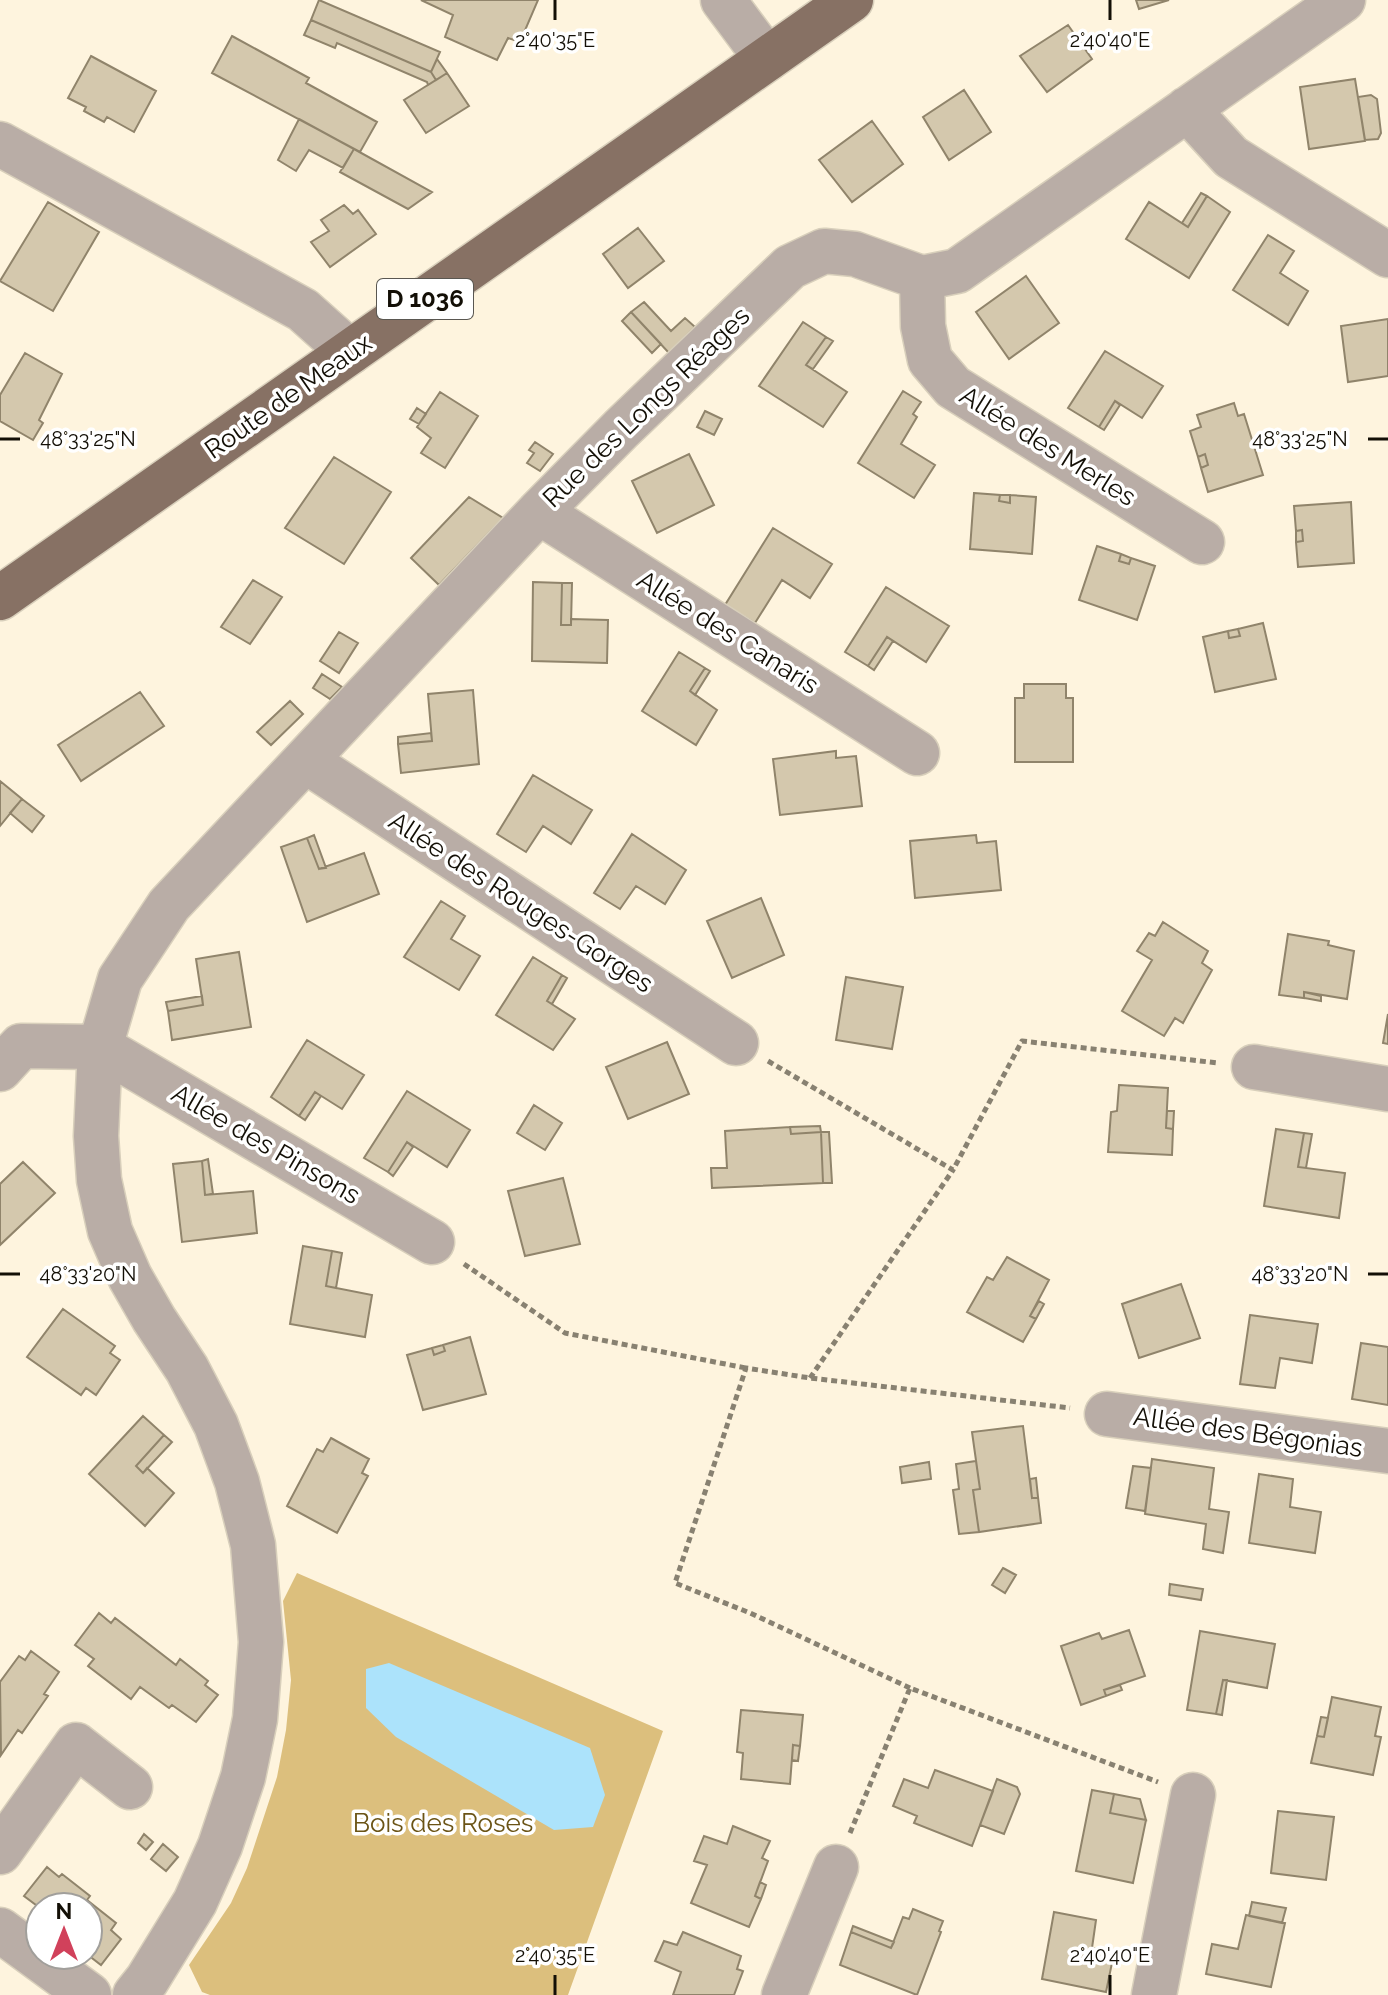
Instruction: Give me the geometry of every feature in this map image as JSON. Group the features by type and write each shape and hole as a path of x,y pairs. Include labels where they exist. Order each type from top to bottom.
{"main road":[{"name":"Route de Meaux","path":"0,598 851,0"}],"street":[{"path":"723,0 767,59"},
{"path":"922,278 957,271 1343,0"},
{"path":"1187,109 1231,157 1388,255"},
{"path":"0,144 303,310 350,352"},
{"name":"Rue des Longs Réages","path":"135,1995 195,1902 220,1846 243,1777 255,1719 261,1642 253,1545 237,1482 216,1425 187,1369 130,1277 110,1231 99,1180 96,1136 100,1047 120,979 169,905 539,512 790,267 824,251 855,254 922,278"},
{"name":"Allée des Merles","path":"922,278 923,326 930,360 953,387 1202,542"},
{"name":"Allée des Canaris","path":"539,512 917,753"},
{"name":"Allée des Rouges-Gorges","path":"306,761 736,1043"},
{"path":"0,1069 21,1046 100,1047"},
{"name":"Allée des Pinsons","path":"100,1047 432,1242"},
{"path":"1254,1067 1388,1089"},
{"name":"Allée des Bégonias","path":"1107,1414 1388,1451"},
{"path":"0,1852 76,1745 130,1787"},
{"path":"1154,1995 1193,1795"},
{"path":"784,1995 836,1867"},
{"path":"0,1930 89,1995"}],"path":[{"path":"810,1378 953,1170 1022,1041 1254,1067"},
{"path":"736,1043 953,1170"},
{"path":"432,1242 565,1333 810,1378 1107,1414"},
{"path":"746,1368 675,1583 750,1613 910,1688 1193,1795"},
{"path":"836,1867 910,1688"}],"green space":[{"name":"Bois des Roses","path":"297,1573 663,1731 568,1995 210,1995 202,1992 189,1965 231,1903 247,1868 277,1777 291,1680 283,1601"}],"water":[{"path":"389,1663 590,1748 605,1795 593,1827 554,1830 396,1737 366,1708 366,1669"}],"building":[{"path":"319,0 440,52 431,72 311,20"},
{"path":"421,0 538,0 520,42 508,38 497,60 445,37 453,15"},
{"path":"1136,0 1169,0 1139,9"},
{"path":"311,20 431,72 436,80 428,85 337,43 335,48 304,35"},
{"path":"1068,25 1092,59 1047,92 1020,56"},
{"path":"232,36 309,78 306,83 377,122 360,152 212,73"},
{"path":"91,56 156,91 134,132 107,117 104,122 84,111 86,107 68,98"},
{"path":"437,59 447,73 436,80 431,72"},
{"path":"447,73 469,106 426,133 404,100"},
{"path":"1355,79 1365,141 1309,149 1300,87"},
{"path":"964,90 991,132 949,160 923,117"},
{"path":"1371,95 1377,99 1381,133 1378,139 1365,140 1358,97"},
{"path":"299,119 354,149 343,168 309,150 296,171 278,160"},
{"path":"872,121 903,164 852,202 819,160"},
{"path":"354,149 432,192 408,209 340,172"},
{"path":"1201,193 1207,196 1188,227 1182,223"},
{"path":"1207,196 1230,212 1189,278 1126,239 1149,202 1188,227"},
{"path":"48,202 99,232 53,311 0,281"},
{"path":"344,205 353,214 358,210 376,234 330,267 311,242 329,231 321,220"},
{"path":"638,228 664,261 628,288 603,254"},
{"path":"1268,235 1294,251 1280,273 1308,291 1288,325 1233,290"},
{"path":"1026,276 1059,323 1009,359 976,312"},
{"path":"644,302 671,331 685,318 695,327 669,353 631,312"},
{"path":"631,312 661,344 652,353 622,321"},
{"path":"1388,319 1388,376 1348,382 1341,326"},
{"path":"803,322 826,337 806,365 847,392 823,427 759,386"},
{"path":"826,337 833,341 813,369 806,365"},
{"path":"1105,351 1163,386 1142,418 1115,401 1099,427 1068,408"},
{"path":"25,353 62,374 39,420 43,423 33,440 0,421 0,395"},
{"path":"903,391 921,402 913,414 917,417 901,444 935,465 914,498 858,463"},
{"path":"440,392 478,416 445,468 421,453 431,438 417,427"},
{"path":"1115,401 1120,405 1104,430 1099,427"},
{"path":"1234,403 1238,416 1244,414 1263,475 1208,492 1201,468 1208,465 1205,454 1198,457 1190,431 1201,427 1197,415"},
{"path":"417,408 426,414 419,424 410,419"},
{"path":"705,411 722,419 714,435 697,427"},
{"path":"535,442 553,454 540,471 527,463 534,453 529,450"},
{"path":"689,454 714,505 657,533 632,481"},
{"path":"1205,454 1208,465 1201,468 1198,457"},
{"path":"334,457 391,492 344,564 285,528"},
{"path":"974,493 1000,495 999,501 1010,503 1010,495 1036,497 1032,554 970,549"},
{"path":"1000,495 1010,495 1010,503 999,501"},
{"path":"469,497 503,518 439,585 411,558"},
{"path":"1351,502 1354,563 1298,567 1296,542 1303,541 1302,530 1296,531 1294,506"},
{"path":"773,528 832,564 810,598 782,580 755,623 725,605"},
{"path":"1302,530 1303,541 1296,542 1296,531"},
{"path":"1097,546 1121,554 1119,561 1129,564 1131,558 1155,566 1137,620 1079,600"},
{"path":"1121,554 1131,558 1129,564 1119,561"},
{"path":"253,580 282,597 250,644 221,627"},
{"path":"533,582 562,583 561,625 571,625 571,619 608,620 607,663 532,661"},
{"path":"562,583 572,583 571,625 561,625"},
{"path":"886,587 949,626 926,662 887,637 868,666 845,652"},
{"path":"1263,623 1276,679 1215,692 1203,637 1228,631 1229,638 1240,636 1238,629"},
{"path":"1238,629 1240,636 1229,638 1228,631"},
{"path":"339,632 358,643 339,673 320,661"},
{"path":"887,637 893,641 874,670 868,666"},
{"path":"679,652 705,668 690,691 717,710 696,745 642,711"},
{"path":"705,668 710,671 695,695 690,691"},
{"path":"322,674 342,687 330,699 313,688"},
{"path":"1024,684 1066,684 1066,698 1073,698 1073,762 1015,762 1015,698 1024,698"},
{"path":"473,690 479,764 401,773 398,744 432,741 428,694"},
{"path":"140,692 164,726 81,781 58,745"},
{"path":"290,701 303,714 271,745 257,732"},
{"path":"431,733 432,741 398,744 398,737"},
{"path":"836,751 836,758 856,756 862,806 780,815 773,759"},
{"path":"533,775 592,810 571,844 543,826 526,852 497,834"},
{"path":"0,781 22,799 0,826"},
{"path":"22,799 44,816 32,832 10,813"},
{"path":"632,834 686,870 665,904 636,886 620,909 594,893"},
{"path":"314,835 326,868 319,869 307,838"},
{"path":"976,835 977,843 996,841 1001,890 915,898 910,841"},
{"path":"307,838 319,869 364,853 379,894 307,922 281,847"},
{"path":"761,898 784,955 732,978 707,921"},
{"path":"441,901 465,916 451,939 480,956 459,990 404,957"},
{"path":"1163,922 1208,951 1202,963 1212,970 1183,1023 1175,1018 1164,1036 1122,1011 1152,960 1137,951 1149,933 1155,936"},
{"path":"1288,934 1329,941 1328,945 1354,951 1347,999 1304,992 1304,998 1279,995"},
{"path":"239,952 251,1027 172,1040 168,1011 203,1005 196,959"},
{"path":"533,957 562,975 547,1001 575,1019 553,1050 496,1015"},
{"path":"562,975 567,978 552,1004 547,1001"},
{"path":"846,977 903,987 892,1049 836,1040"},
{"path":"1304,992 1321,996 1321,1001 1304,998"},
{"path":"202,996 203,1005 168,1011 166,1002"},
{"path":"1388,1014 1388,1044 1383,1043"},
{"path":"307,1040 364,1075 342,1109 315,1092 299,1116 271,1097"},
{"path":"667,1042 689,1094 628,1119 606,1067"},
{"path":"1119,1085 1168,1088 1166,1128 1173,1129 1172,1155 1108,1152 1111,1112 1117,1111"},
{"path":"407,1091 470,1130 447,1167 407,1142 388,1172 364,1158"},
{"path":"315,1092 321,1096 305,1120 299,1116"},
{"path":"534,1105 562,1123 545,1150 517,1133"},
{"path":"1167,1111 1174,1111 1173,1129 1166,1128"},
{"path":"820,1126 821,1132 791,1134 790,1127"},
{"path":"790,1127 791,1134 821,1132 823,1183 712,1188 711,1168 727,1168 725,1131"},
{"path":"1276,1129 1304,1133 1298,1167 1345,1173 1339,1218 1264,1206"},
{"path":"821,1132 829,1132 832,1183 823,1183"},
{"path":"1304,1133 1312,1134 1306,1168 1298,1167"},
{"path":"407,1142 413,1147 393,1176 388,1172"},
{"path":"208,1159 213,1194 205,1195 202,1161"},
{"path":"202,1161 205,1195 253,1191 257,1233 182,1242 173,1164"},
{"path":"23,1162 55,1193 0,1245 0,1184"},
{"path":"563,1178 580,1244 525,1256 508,1191"},
{"path":"303,1246 332,1251 326,1286 372,1295 365,1337 290,1324"},
{"path":"332,1251 342,1253 336,1288 326,1286"},
{"path":"1007,1257 1049,1280 1030,1316 1036,1319 1023,1342 967,1312 987,1277 993,1280"},
{"path":"1181,1284 1200,1338 1139,1358 1122,1304"},
{"path":"1039,1301 1044,1304 1036,1319 1030,1316"},
{"path":"63,1309 115,1346 110,1353 120,1360 96,1395 86,1388 81,1395 27,1357"},
{"path":"1250,1315 1318,1324 1312,1363 1280,1358 1275,1388 1240,1384"},
{"path":"470,1337 486,1394 423,1410 407,1355 432,1348 434,1355 445,1351 443,1345"},
{"path":"1361,1343 1388,1347 1388,1405 1352,1399"},
{"path":"443,1345 445,1351 434,1355 432,1348"},
{"path":"143,1416 164,1435 136,1466 143,1473 147,1468 174,1493 145,1526 89,1474"},
{"path":"1023,1426 1032,1498 1038,1497 1041,1523 979,1532 973,1490 980,1489 972,1432"},
{"path":"164,1435 172,1442 143,1473 136,1466"},
{"path":"331,1438 369,1459 362,1473 368,1476 337,1533 287,1506 317,1449 323,1452"},
{"path":"1152,1459 1214,1468 1209,1509 1229,1512 1223,1553 1203,1549 1206,1524 1145,1514"},
{"path":"976,1461 980,1489 973,1490 979,1532 959,1534 953,1490 959,1489 956,1464"},
{"path":"929,1462 931,1479 902,1483 900,1467"},
{"path":"1133,1466 1151,1468 1145,1511 1126,1508"},
{"path":"1259,1474 1293,1479 1290,1507 1321,1512 1315,1553 1249,1543"},
{"path":"1036,1478 1038,1497 1032,1498 1030,1479"},
{"path":"1003,1568 1016,1575 1005,1593 992,1585"},
{"path":"1170,1584 1203,1589 1201,1600 1169,1595"},
{"path":"99,1613 111,1623 115,1618 176,1665 180,1659 208,1681 205,1685 218,1695 196,1722 172,1705 169,1708 140,1687 131,1699 88,1666 94,1659 75,1645"},
{"path":"1129,1630 1145,1676 1104,1690 1106,1696 1081,1705 1061,1646 1099,1633 1102,1639"},
{"path":"1200,1631 1275,1644 1267,1688 1223,1680 1216,1714 1187,1710"},
{"path":"31,1651 59,1672 44,1694 48,1696 22,1733 18,1730 1,1755 0,1682 19,1656 25,1660"},
{"path":"1223,1680 1227,1680 1222,1715 1216,1714"},
{"path":"1120,1685 1122,1690 1106,1696 1104,1690"},
{"path":"1332,1697 1381,1707 1375,1736 1381,1737 1373,1775 1311,1763 1317,1736 1324,1737"},
{"path":"741,1710 803,1715 800,1746 793,1745 790,1784 741,1779 743,1753 737,1752"},
{"path":"1321,1717 1328,1718 1324,1737 1317,1736"},
{"path":"793,1745 800,1746 798,1761 792,1760"},
{"path":"935,1770 993,1791 972,1846 914,1823 917,1816 893,1806 904,1779 928,1788"},
{"path":"997,1779 1017,1787 1020,1794 1004,1834 980,1825"},
{"path":"1092,1790 1114,1794 1110,1813 1146,1820 1133,1883 1076,1871"},
{"path":"1114,1794 1140,1799 1146,1820 1110,1813"},
{"path":"1278,1811 1334,1817 1326,1880 1271,1873"},
{"path":"733,1826 770,1841 762,1858 768,1861 755,1896 761,1899 749,1927 691,1903 707,1865 694,1861 704,1836 727,1844"},
{"path":"144,1834 153,1842 146,1850 138,1843"},
{"path":"163,1844 178,1857 166,1871 151,1859"},
{"path":"47,1867 84,1891 28,1891"},
{"path":"760,1882 766,1885 761,1899 755,1896"},
{"path":"1252,1902 1286,1908 1282,1923 1249,1916"},
{"path":"913,1909 943,1921 917,1995 840,1965 851,1932 891,1948 903,1917 909,1919"},
{"path":"1054,1912 1096,1920 1092,1948 1114,1953 1106,1992 1042,1979"},
{"path":"104,1913 116,1923 111,1930 121,1939 104,1961"},
{"path":"1246,1915 1285,1923 1271,1987 1206,1974 1212,1944 1238,1949"},
{"path":"853,1926 894,1942 891,1948 851,1932"},
{"path":"683,1932 741,1956 737,1969 743,1971 734,1995 673,1995 681,1972 655,1961 664,1941 677,1945"}]}
